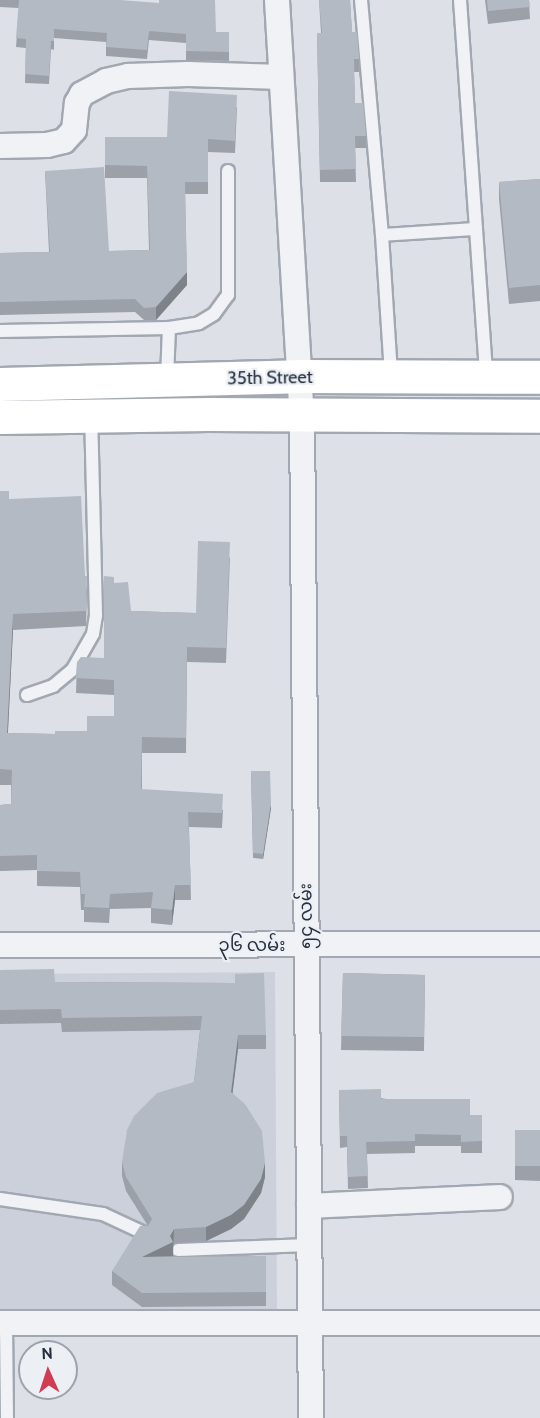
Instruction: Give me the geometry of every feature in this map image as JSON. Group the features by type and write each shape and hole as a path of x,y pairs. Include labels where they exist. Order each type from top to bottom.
{"main road":[{"name":"35th Street","path":"0,384 298,376 540,376"},
{"name":"35th Street","path":"0,417 91,415 540,416"}],"street":[{"name":"၅၄ လမ်း","path":"277,0 302,415 311,1418"},
{"path":"0,147 46,145 64,141 74,130 76,103 82,94 106,81 128,76 188,74 280,77"},
{"name":"၃၆ လမ်း","path":"0,945 540,944"},
{"path":"309,1206 500,1197"},
{"path":"3,1323 540,1323"}],"lane":[{"path":"361,0 392,376"},
{"path":"459,0 486,375"},
{"path":"0,331 169,328 199,323 214,314 228,295 228,171"},
{"path":"382,235 476,229"},
{"path":"166,380 169,328"},
{"path":"27,695 52,686 73,669 93,634 96,616 91,415"},
{"path":"0,1198 103,1214 144,1233"},
{"path":"178,1250 309,1245"},
{"path":"3,1323 7,1418"}],"shaded area":[{"path":"275,972 277,1315 0,1317 0,974"}],"building":[{"path":"19,0 120,0 159,3 159,0 215,0 216,32 229,32 229,52 186,51 186,34 149,31 147,50 106,47 107,33 54,29 49,76 25,74 26,39 16,38"},
{"path":"319,0 350,0 352,32 357,32 359,59 354,59 355,103 363,103 366,136 355,136 356,169 320,170 317,33 322,33"},
{"path":"487,0 529,0 530,7 488,11"},
{"path":"169,91 237,95 235,141 208,139 208,182 185,182 187,272 156,307 144,308 135,299 0,302 0,253 50,252 45,171 104,167 109,251 150,250 147,166 105,165 105,137 167,137"},
{"path":"540,179 540,285 509,288 499,182"},
{"path":"0,491 9,491 9,499 81,496 85,576 87,576 86,611 13,614 7,733 55,734 55,731 87,731 87,716 114,716 114,680 76,678 77,662 81,657 104,658 104,576 114,577 114,583 128,582 131,611 196,613 198,541 230,542 226,648 187,647 186,738 142,737 141,789 223,794 222,813 188,812 191,885 175,885 172,910 151,908 153,892 110,894 109,908 84,907 85,894 81,894 80,872 37,871 37,855 0,856 0,805 11,804 12,770 0,769"},
{"path":"251,771 270,771 271,803 263,854 253,853"},
{"path":"54,969 55,982 235,983 235,974 264,973 266,1035 238,1035 231,1092 245,1104 262,1131 265,1163 261,1179 244,1205 231,1215 206,1227 174,1229 170,1236 173,1242 142,1257 266,1256 266,1292 142,1293 112,1271 140,1226 148,1226 152,1219 126,1177 122,1162 127,1130 134,1116 157,1093 194,1082 202,1016 62,1018 61,1009 0,1010 0,970"},
{"path":"343,973 425,975 424,1037 341,1036"},
{"path":"381,1089 381,1099 470,1099 470,1115 482,1115 482,1141 461,1142 461,1135 415,1134 415,1141 366,1142 368,1176 348,1177 347,1136 340,1136 339,1090"},
{"path":"515,1130 540,1130 540,1166 515,1166"}]}
